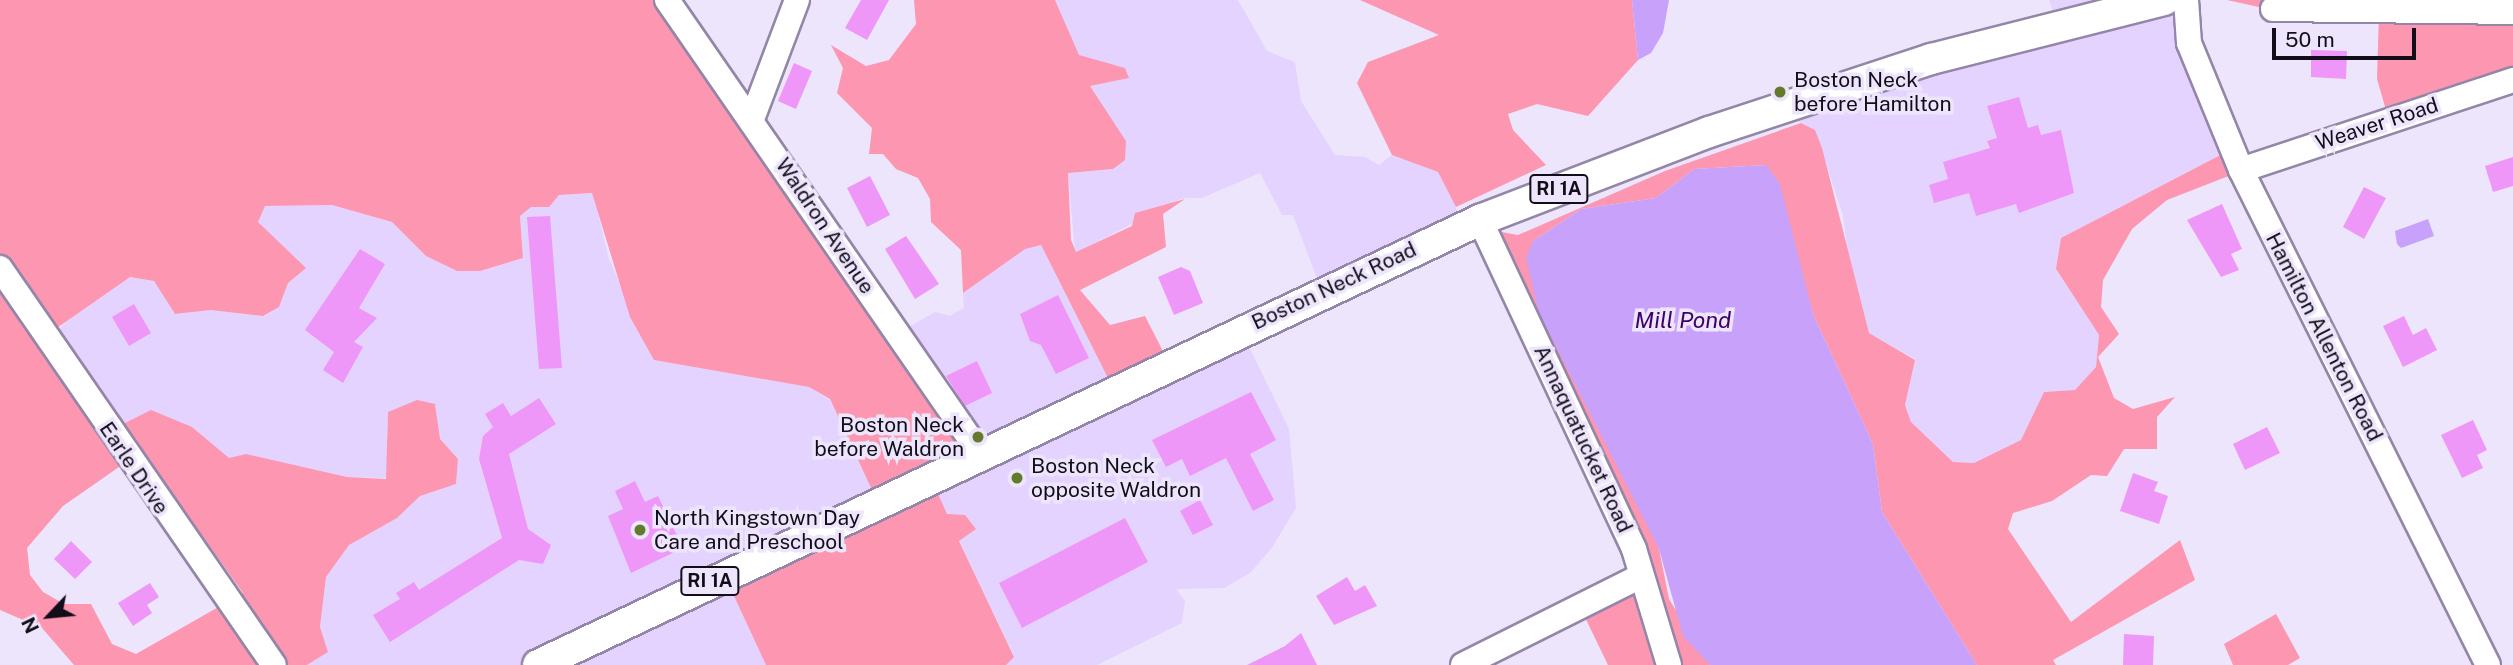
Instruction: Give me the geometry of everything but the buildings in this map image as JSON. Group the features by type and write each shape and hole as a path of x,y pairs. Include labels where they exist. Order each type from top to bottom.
{"main road":[{"name":"Boston Neck Road","path":"538,665 981,453 1480,220 1709,132 1931,59 2165,0"}],"street":[{"name":"Waldron Avenue","path":"667,0 981,453"},
{"path":"752,119 797,0"},
{"name":"Hamilton Allenton Road","path":"2186,0 2189,43 2241,170 2488,665"},
{"path":"2273,9 2513,12"},
{"name":"Weaver Road","path":"2241,170 2513,80"},
{"name":"Annaquatucket Road","path":"1480,220 1586,442 1641,576 1669,665"},
{"name":"Earle Drive","path":"0,268 274,665"},
{"path":"1463,665 1641,576"}],"shaded area":[{"path":"0,0 665,0 971,444 932,480 947,514 965,515 976,529 959,541 1014,657 1006,665 766,665 728,583 876,499 830,399 809,387 654,360 630,317 592,193 559,195 549,207 531,207 520,216 523,258 480,271 457,271 426,256 392,222 332,205 265,206 258,222 306,268 288,283 279,307 263,316 211,310 175,314 154,281 130,277 54,330 125,423 151,410 192,427 229,458 246,454 347,477 386,479 388,412 417,400 435,404 440,439 458,459 456,484 420,496 397,518 349,545 326,577 320,627 328,652 307,665 74,665 42,628 0,610","holes":["142,451 243,593 136,654 112,644 91,604 64,604 43,592 30,575 27,548 63,506"]},
{"path":"914,0 1055,0 1079,55 1125,68 1129,78 1090,86 1126,141 1125,160 1113,169 1068,173 1071,240 1076,252 1132,226 1135,213 1185,199 1163,214 1166,247 1080,290 1110,325 1145,316 1169,363 1113,388 1041,245 1025,249 963,293 961,250 931,222 930,199 918,178 896,169 883,154 869,154 872,128 837,93 843,68 831,45 866,66 889,60 916,24"},
{"path":"1055,0 1238,0 1267,51 1295,62 1301,101 1335,155 1365,157 1379,165 1392,155 1438,172 1453,195 1461,229 1321,289 1293,215 1282,215 1260,173 1202,198 1183,198 1075,253 1068,173 1113,169 1126,141 1090,86 1129,78 1125,68 1079,56"},
{"path":"1360,0 1632,0 1638,60 1588,116 1537,104 1508,114 1513,130 1546,165 1456,207 1438,172 1392,155 1357,83 1368,62 1439,35"},
{"path":"2049,0 2173,0 2232,149 2061,238 2056,270 2099,335 2096,367 2075,390 2044,392 2021,440 1974,463 1953,462 1911,422 1905,405 1915,359 1869,333 1853,289 1843,216 1815,130 1777,110 2057,23"},
{"path":"2227,0 2513,0 2513,81 2388,117 2377,79 2379,12 2268,9"},
{"path":"1801,123 1815,130 1822,148 1869,333 1915,360 1905,405 1911,422 1953,462 1974,463 2021,440 2044,392 2075,390 2096,367 2099,335 2056,269 2061,238 2232,149 2244,170 2167,200 2132,229 2103,280 2101,307 2119,334 2098,357 2114,398 2133,409 2175,397 2157,417 2157,449 2124,449 2107,476 2091,475 2052,501 2013,513 2008,529 2071,622 2180,540 2195,580 2053,660 2056,665 1977,665 1882,512 1873,444 1813,314 1766,165 1694,169 1656,198 1581,209 1533,241 1659,549 1669,599 1710,665 1608,665 1580,607 1639,576 1491,230 1518,235 1665,171"},
{"path":"593,193 609,259 654,360 809,387 830,400 876,499 728,583 766,665 307,665 328,652 320,627 326,577 349,544 397,518 420,496 456,484 458,459 440,439 435,417 387,422 387,478 347,477 246,454 229,459 192,427 156,416 125,424 53,334 98,294 130,277 154,281 175,314 211,310 264,316 279,307 288,283 258,221 265,206 332,205 392,222 426,256 457,271 480,271 523,258 520,216 531,207 548,207 559,195"},
{"path":"1041,245 1113,388 1242,332 1289,429 1296,508 1271,549 1250,573 1224,588 1176,589 1185,601 1182,623 1097,665 1006,665 1014,656 959,540 975,528 947,515 932,480 898,333 935,312 950,316 964,308 963,293 1025,248"},
{"path":"2276,614 2300,658 2288,665 2233,665 2224,644"}],"water":[{"path":"1632,0 1669,0 1663,33 1651,53 1638,60"},
{"name":"Mill Pond","path":"1766,165 1780,184 1813,314 1873,444 1882,512 1977,665 1710,665 1683,636 1659,549 1539,313 1526,258 1533,241 1581,209 1656,198 1694,169"},
{"path":"2428,219 2434,236 2401,248 2397,244 2395,231"}],"place":[{"name":"Boston Neck before Hamilton","path":"1780,92"},
{"name":"Boston Neck before Waldron","path":"978,437"},
{"name":"Boston Neck opposite Waldron","path":"1017,478"},
{"name":"North Kingstown Day Care and Preschool","path":"640,530"}]}
